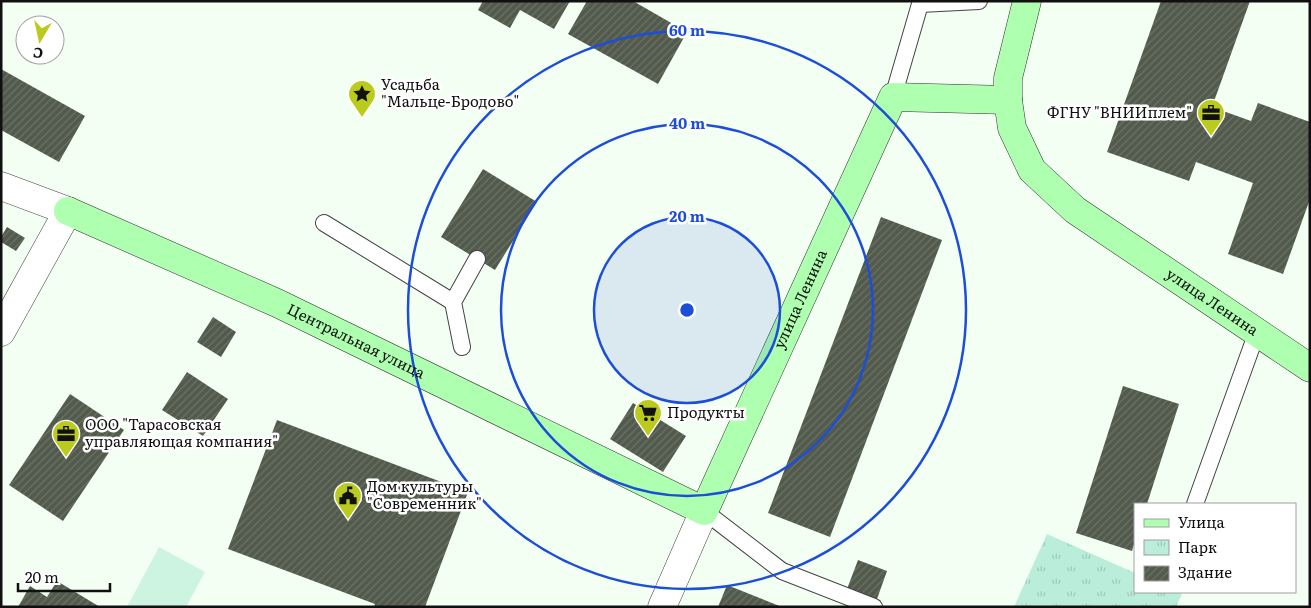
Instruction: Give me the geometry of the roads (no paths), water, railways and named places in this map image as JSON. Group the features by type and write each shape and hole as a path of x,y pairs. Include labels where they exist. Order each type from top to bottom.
{"street":[{"name":"улица Ленина","path":"1027,1 1008,78 1008,100 1012,128 1032,170 1075,210 1310,368"},
{"path":"893,97 1008,100"},
{"name":"улица Ленина","path":"662,607 893,97"},
{"name":"Центральная улица","path":"1,186 68,212 277,303 704,511"},
{"path":"1,332 68,212"}],"lane":[{"path":"893,97 920,4 979,1"},
{"path":"324,222 453,302"},
{"path":"462,347 453,302 477,259"},
{"path":"1195,503 1257,332"},
{"path":"704,511 782,572 874,607"}],"place":[{"name":"Усадьба \"Мальце-Бродово\"","path":"362,118"},
{"name":"ФГНУ \"ВНИИплем\"","path":"1211,137"},
{"name":"Продукты","path":"648,437"},
{"name":"ООО \"Тарасовская управляющая компания\"","path":"66,458"},
{"name":"Дом культуры \"Современник\"","path":"348,520"}]}
